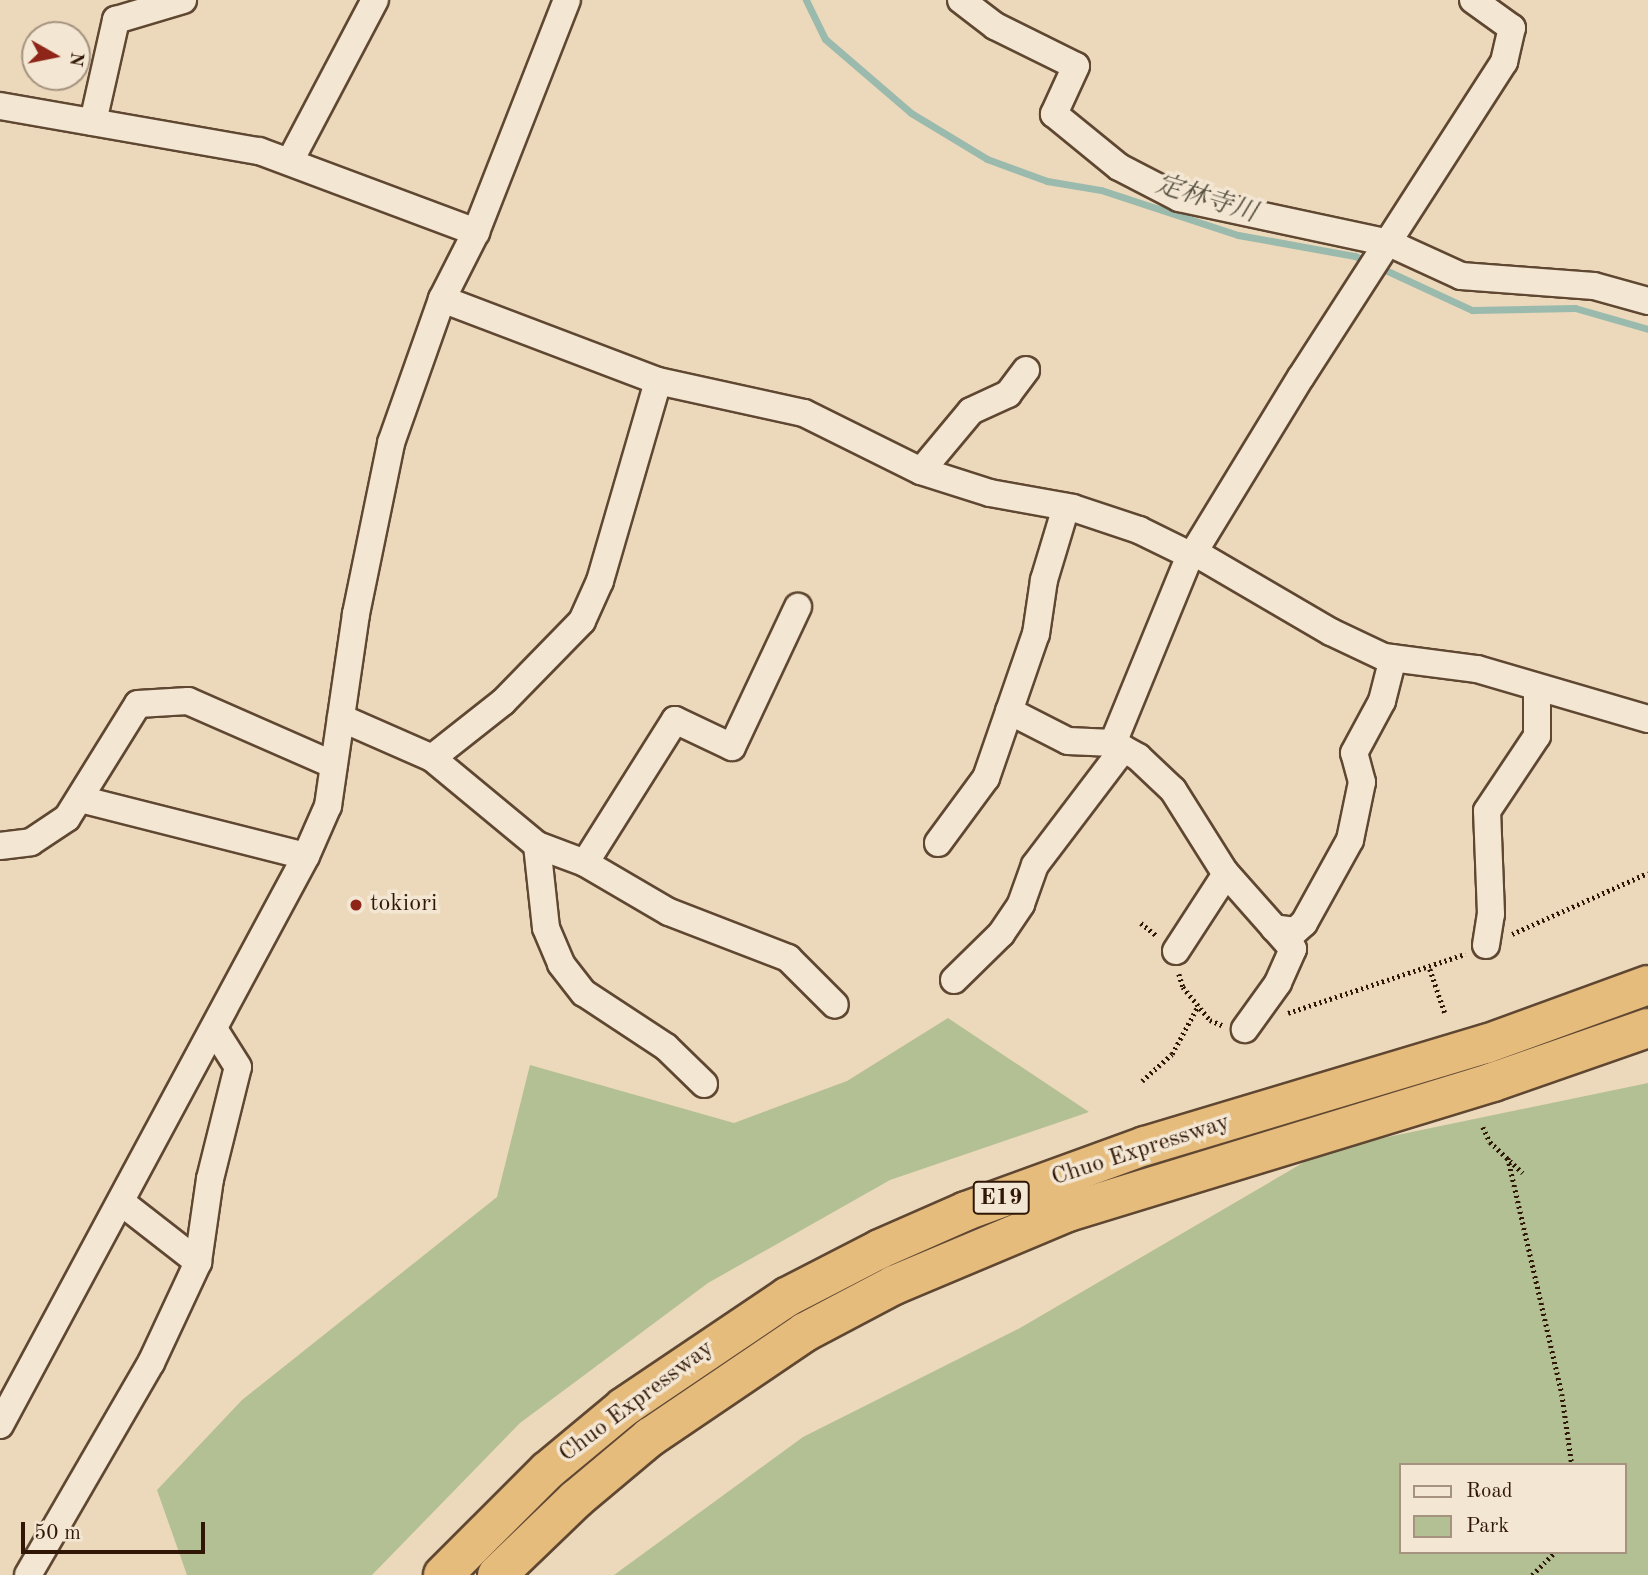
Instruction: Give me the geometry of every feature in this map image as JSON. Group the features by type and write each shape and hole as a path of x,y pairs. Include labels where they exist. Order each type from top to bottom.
{"highway":[{"name":"Chuo Expressway","path":"443,1575 547,1471 624,1406 704,1349 786,1297 880,1249 966,1211 1145,1146 1486,1044 1648,985"},
{"name":"Chuo Expressway","path":"497,1575 576,1499 660,1429 805,1332 894,1285 1068,1212 1493,1082 1648,1028"}],"street":[{"path":"93,122 116,20 183,0"},
{"path":"290,161 375,0"},
{"path":"0,1425 306,856 328,806 356,614 391,443 442,299 476,232 568,0"},
{"path":"961,0 995,26 1076,66 1054,114 1119,167 1179,198 1389,243 1461,276 1594,286 1648,301"},
{"path":"954,980 1001,934 1021,904 1035,865 1118,746 1192,554 1504,62 1511,43 1512,28 1474,0"},
{"path":"0,106 290,161 476,232"},
{"path":"442,299 658,381 804,413 921,471 990,493 1066,507 1139,530 1192,554 1331,632 1393,658 1477,669 1537,688 1646,713"},
{"path":"921,471 971,411 1008,394 1026,370"},
{"path":"432,758 503,702 582,621 600,581 658,381"},
{"path":"939,843 986,778 1035,634 1044,580 1066,507"},
{"path":"585,863 675,720 732,747 798,607"},
{"path":"1274,928 1295,931 1304,923 1350,839 1362,782 1354,753 1382,701 1393,658"},
{"path":"1486,945 1491,914 1487,811 1537,736 1537,688"},
{"path":"0,846 31,842 67,817 138,704 188,701 334,765"},
{"path":"1009,711 1068,741 1118,746 1173,790 1226,874 1293,949 1278,983 1245,1029"},
{"path":"341,718 432,758 537,845 585,863 669,912 788,958 835,1005"},
{"path":"80,799 306,856"},
{"path":"537,845 546,928 561,964 584,993 666,1047 704,1084"},
{"path":"1176,951 1226,874"},
{"path":"28,1575 151,1363 198,1262 210,1179 237,1067 214,1029"},
{"path":"121,1202 198,1262"}],"path":[{"path":"1141,923 1176,951 1182,987 1198,1006 1221,1026 1245,1029 1265,1027 1316,1001 1430,968 1648,873"},
{"path":"1430,968 1445,1013"},
{"path":"1142,1081 1171,1054 1198,1006"},
{"path":"1483,1127 1490,1142 1523,1173"},
{"path":"1508,1158 1562,1394 1572,1463"},
{"path":"1532,1575 1553,1554"}],"green space":[{"path":"948,1018 1089,1112 890,1180 708,1283 520,1423 372,1575 187,1575 157,1490 242,1400 497,1197 530,1065 734,1123 847,1081"},
{"path":"1648,1083 1648,1575 614,1575 803,1437 1020,1328 1325,1150"}],"waterway":[{"name":"定林寺川","path":"806,0 825,39 911,113 987,159 1047,181 1101,190 1238,235 1355,256 1472,310 1575,308 1648,329"}],"place":[{"name":"tokiori","path":"356,905"}]}
